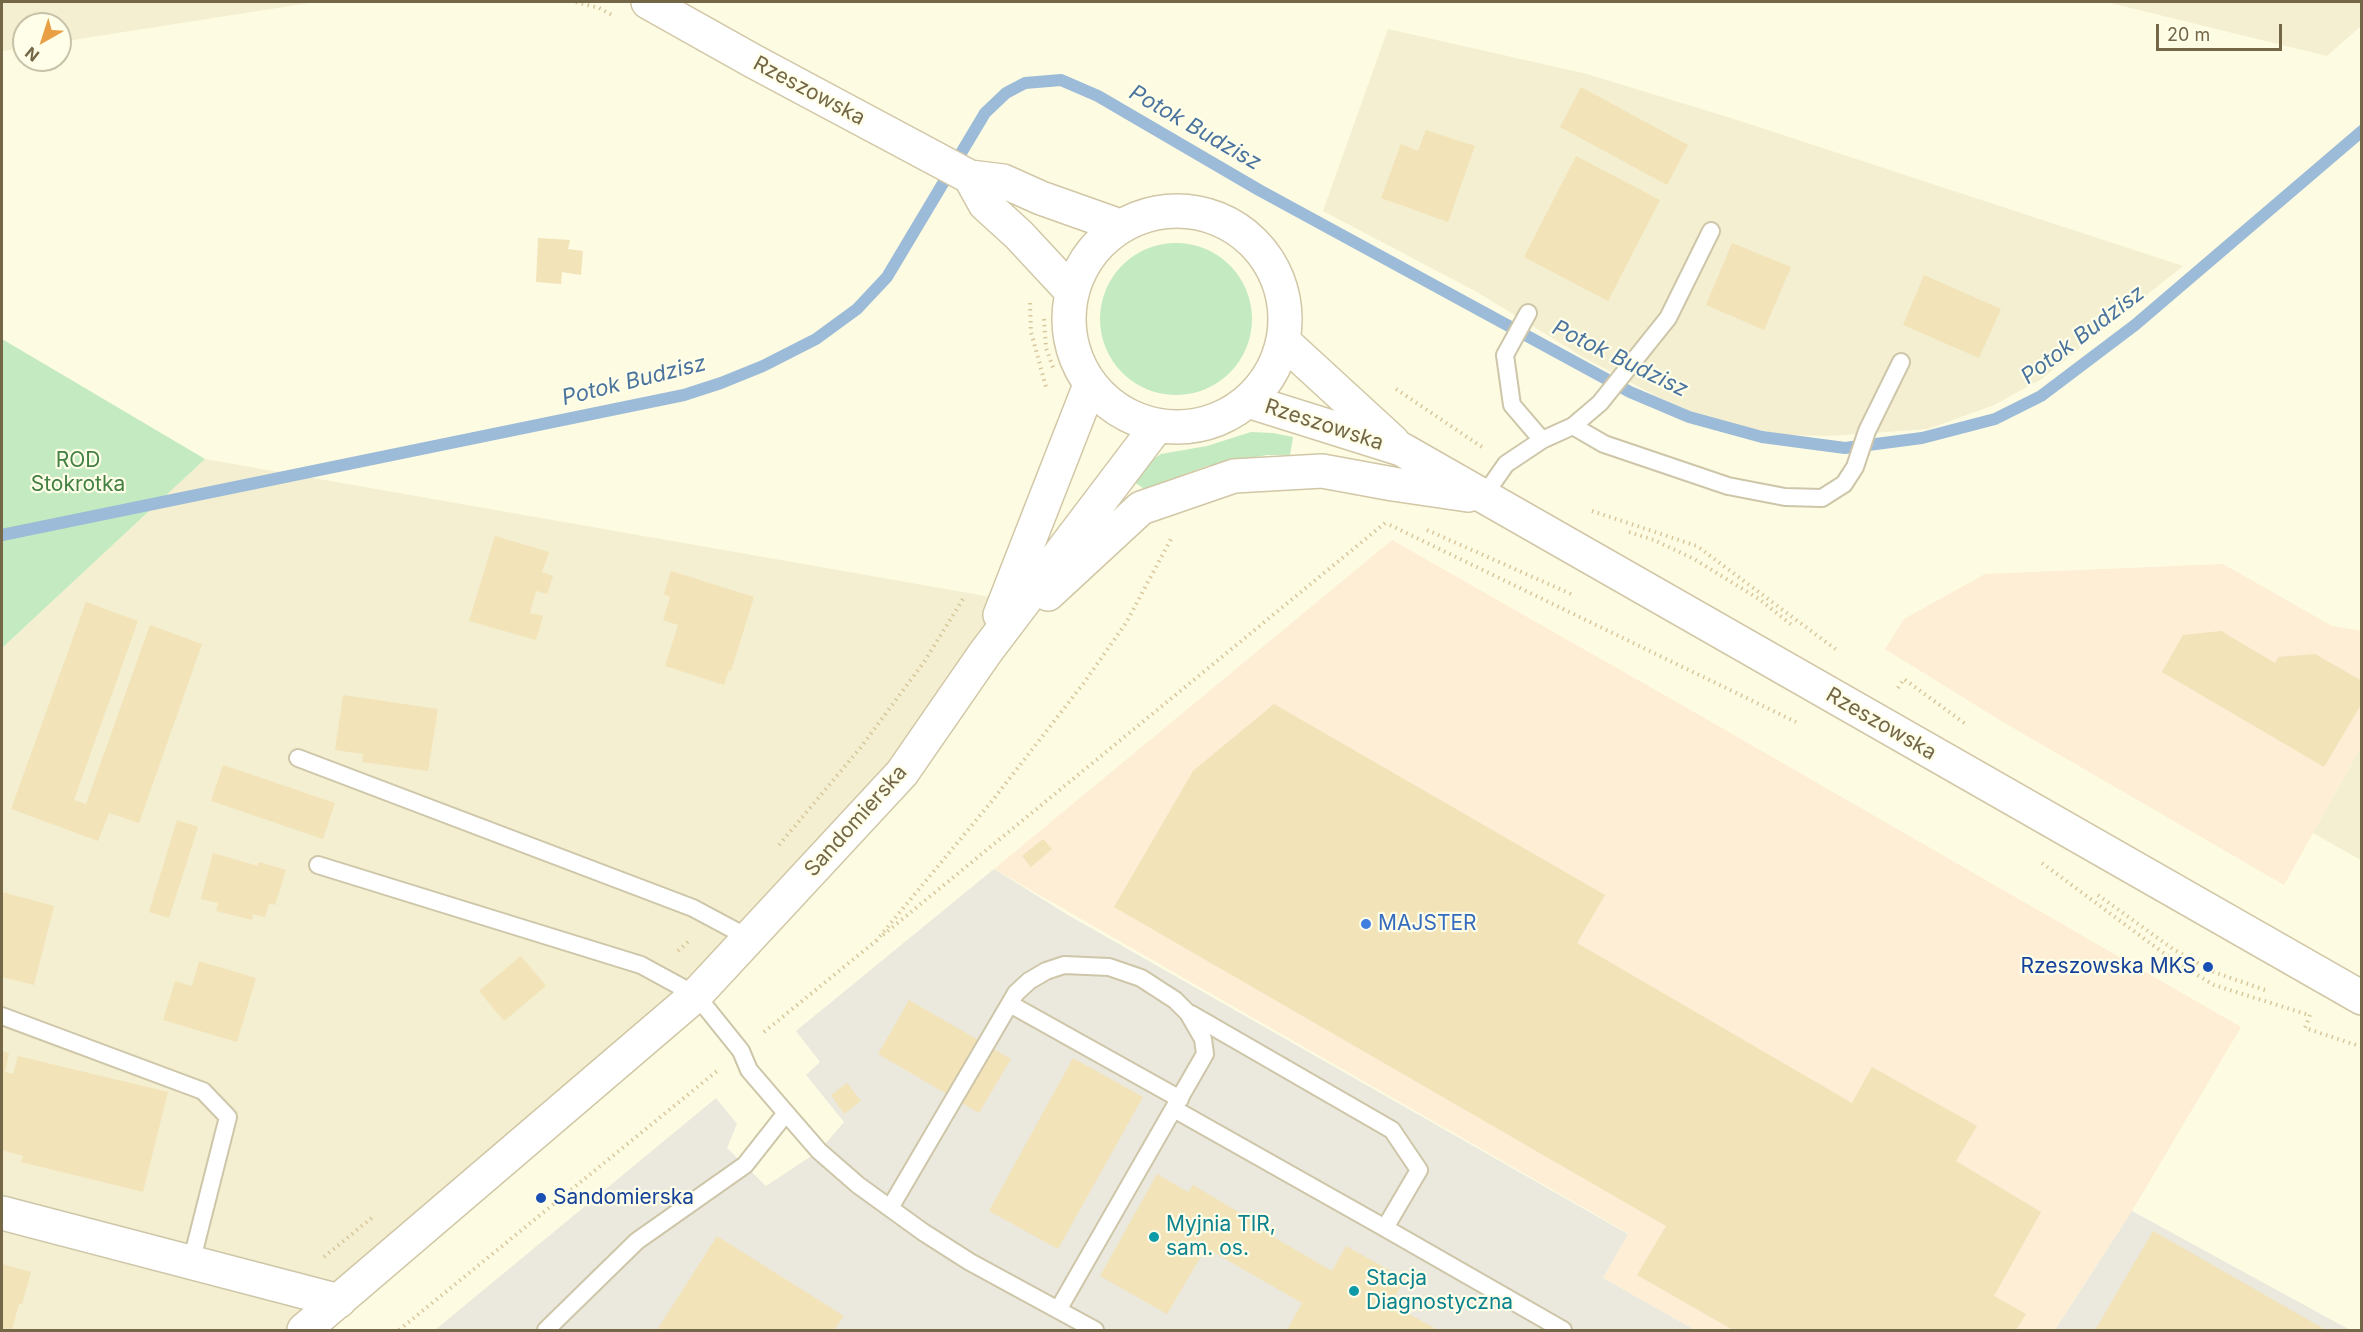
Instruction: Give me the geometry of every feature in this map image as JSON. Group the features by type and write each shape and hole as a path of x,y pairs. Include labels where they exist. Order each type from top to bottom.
{"street":[{"name":"Rzeszowska","path":"648,2 970,177 1003,181 1041,198 1120,226"},
{"path":"970,177 985,204 1019,235 1072,292"},
{"path":"1173,210 1201,213 1228,223 1250,239 1268,260 1280,285 1286,313 1283,341 1271,374 1248,401 1221,418 1189,427 1157,426 1132,417 1109,403 1090,385 1075,356 1068,324 1072,292 1082,266 1098,243 1120,226 1146,215 1173,210"},
{"name":"Rzeszowska","path":"1283,341 1401,449 2361,998"},
{"path":"985,652 1090,385"},
{"name":"Rzeszowska","path":"1248,401 1401,449"},
{"path":"985,652 1157,426"},
{"path":"985,652 1141,508 1234,476 1322,471 1483,497"},
{"name":"Sandomierska","path":"304,1330 696,995 902,773 985,652"},
{"path":"2,1213 339,1301"}],"lane":[{"path":"1483,497 1506,464 1542,440 1573,426 1600,403 1668,318 1712,231"},
{"path":"1528,312 1505,356 1512,405 1542,440"},
{"path":"1573,426 1604,444 1728,486 1785,497 1822,498 1844,484 1855,467 1867,431 1901,362"},
{"path":"298,758 693,908 749,938"},
{"path":"318,865 641,965 696,995 741,1051 749,1070 819,1151 890,1208 970,1262 1095,1330"},
{"path":"890,1208 1016,993 1029,981 1046,971 1064,965 1094,965 1124,971 1141,978 1175,1000 1188,1012 1392,1130 1419,1170 1384,1228"},
{"path":"1010,1004 1384,1228 1563,1330"},
{"path":"1058,1310 1205,1054 1203,1039 1188,1012"},
{"path":"2,1016 203,1091 228,1117 191,1263"},
{"path":"546,1330 637,1241 745,1165 786,1113"}],"path":[{"path":"1374,518 1797,723"},
{"path":"399,1330 1386,523"},
{"path":"1420,527 1577,597"},
{"path":"876,941 992,801 1083,684 1126,623 1174,532"},
{"path":"2034,856 2177,963 2214,985 2310,1015 2305,1028 2361,1047"}],"shaded area":[{"path":"2,2 315,2 72,40 72,12 12,12 12,50 2,51"},
{"path":"2106,2 2361,2 2361,26 2327,56"},
{"path":"1388,29 1587,74 1734,119 2183,266 2040,380 1994,405 1928,429 1828,436 1788,435 1751,429 1694,413 1658,397 1583,357 1477,292 1323,211"},
{"path":"205,459 1037,605 588,1110 320,1330 2,1330 2,648"},
{"path":"1392,540 2241,1027 2132,1211 2055,1330 1695,1330 1603,1278 1628,1233 994,869"},
{"path":"2223,564 2332,626 2361,631 2361,747 2284,885 2003,722 1885,649 1904,619 1985,574"},
{"path":"2361,747 2361,860 2313,833"},
{"path":"994,869 1068,915 1628,1234 1603,1278 1695,1330 435,1330 716,1098 737,1124 727,1148 766,1186 819,1151 844,1122 806,1075 820,1062 796,1031"},
{"path":"2132,1211 2350,1330 2055,1330"}],"green space":[{"path":"1176,243 1205,249 1218,256 1229,266 1239,277 1246,290 1252,319 1246,348 1239,361 1229,372 1218,382 1205,389 1176,395 1147,389 1134,382 1123,372 1113,361 1106,348 1100,319 1106,290 1113,277 1123,266 1134,256 1147,249"},
{"name":"ROD Stokrotka","path":"2,339 205,459 2,648"},
{"path":"1251,432 1293,437 1290,455 1267,455 1207,466 1149,492 1131,480 1144,465 1161,454 1207,446"}],"building":[{"path":"1581,87 1688,145 1667,185 1560,127"},
{"path":"1426,130 1475,146 1448,222 1381,198 1401,144 1418,151"},
{"path":"1576,156 1660,200 1608,301 1524,257"},
{"path":"538,238 570,240 568,249 583,251 581,275 562,272 561,284 536,282"},
{"path":"1732,243 1791,267 1764,330 1706,305"},
{"path":"1924,275 2001,309 1979,358 1903,325"},
{"path":"495,536 549,552 542,572 553,576 547,594 536,591 530,613 543,616 536,640 469,621"},
{"path":"671,571 754,597 731,671 729,670 724,685 665,666 678,625 663,620 670,597 664,594"},
{"path":"86,602 138,621 74,800 86,804 150,625 202,644 139,823 109,813 98,841 11,809"},
{"path":"2221,631 2275,663 2278,657 2315,654 2362,681 2362,703 2324,767 2162,672 2183,635"},
{"path":"343,695 438,709 428,771 362,762 363,754 335,750"},
{"path":"1274,704 1605,895 1577,943 1852,1103 1872,1067 1977,1126 1956,1161 2041,1212 1994,1296 2026,1314 2016,1330 1733,1330 1637,1275 1666,1226 1114,907 1193,771"},
{"path":"223,765 335,803 323,839 211,801"},
{"path":"177,820 198,827 169,918 149,912"},
{"path":"1043,839 1052,849 1031,867 1022,856"},
{"path":"213,853 258,866 259,862 286,870 275,905 269,903 265,917 253,914 252,920 216,911 218,903 201,899"},
{"path":"2,892 54,906 34,985 2,977"},
{"path":"521,956 546,986 504,1021 479,991"},
{"path":"199,961 256,978 237,1042 163,1020 175,981 192,986"},
{"path":"909,1000 1011,1059 979,1113 878,1054"},
{"path":"2,1051 9,1053 5,1072 13,1074 18,1056 168,1092 143,1192 21,1162 23,1156 2,1150"},
{"path":"1073,1058 1143,1097 1058,1249 989,1211"},
{"path":"847,1083 861,1101 844,1114 831,1095"},
{"path":"1157,1174 1188,1192 1193,1185 1252,1220 1251,1224 1332,1271 1346,1246 1405,1279 1391,1304 1438,1330 1287,1330 1302,1303 1206,1248 1167,1314 1100,1276"},
{"path":"2153,1231 2326,1330 2095,1330"},
{"path":"717,1236 844,1316 834,1330 657,1330"},
{"path":"2,1264 31,1272 12,1330 2,1330"}],"waterway":[{"name":"Potok Budzisz","path":"2,535 684,395 763,366 816,339 857,309 887,277 985,113 1006,93 1025,83 1061,80 1098,96 1259,190 1630,392 1689,417 1762,437 1845,448 1922,438 1995,419 2041,396 2135,325 2362,131"}],"place":[{"name":"MAJSTER","path":"1366,924"},
{"name":"Rzeszowska MKS","path":"2208,967"},
{"name":"Sandomierska","path":"541,1198"},
{"name":"Myjnia TIR, sam. os.","path":"1154,1237"},
{"name":"Stacja Diagnostyczna","path":"1354,1291"}]}
